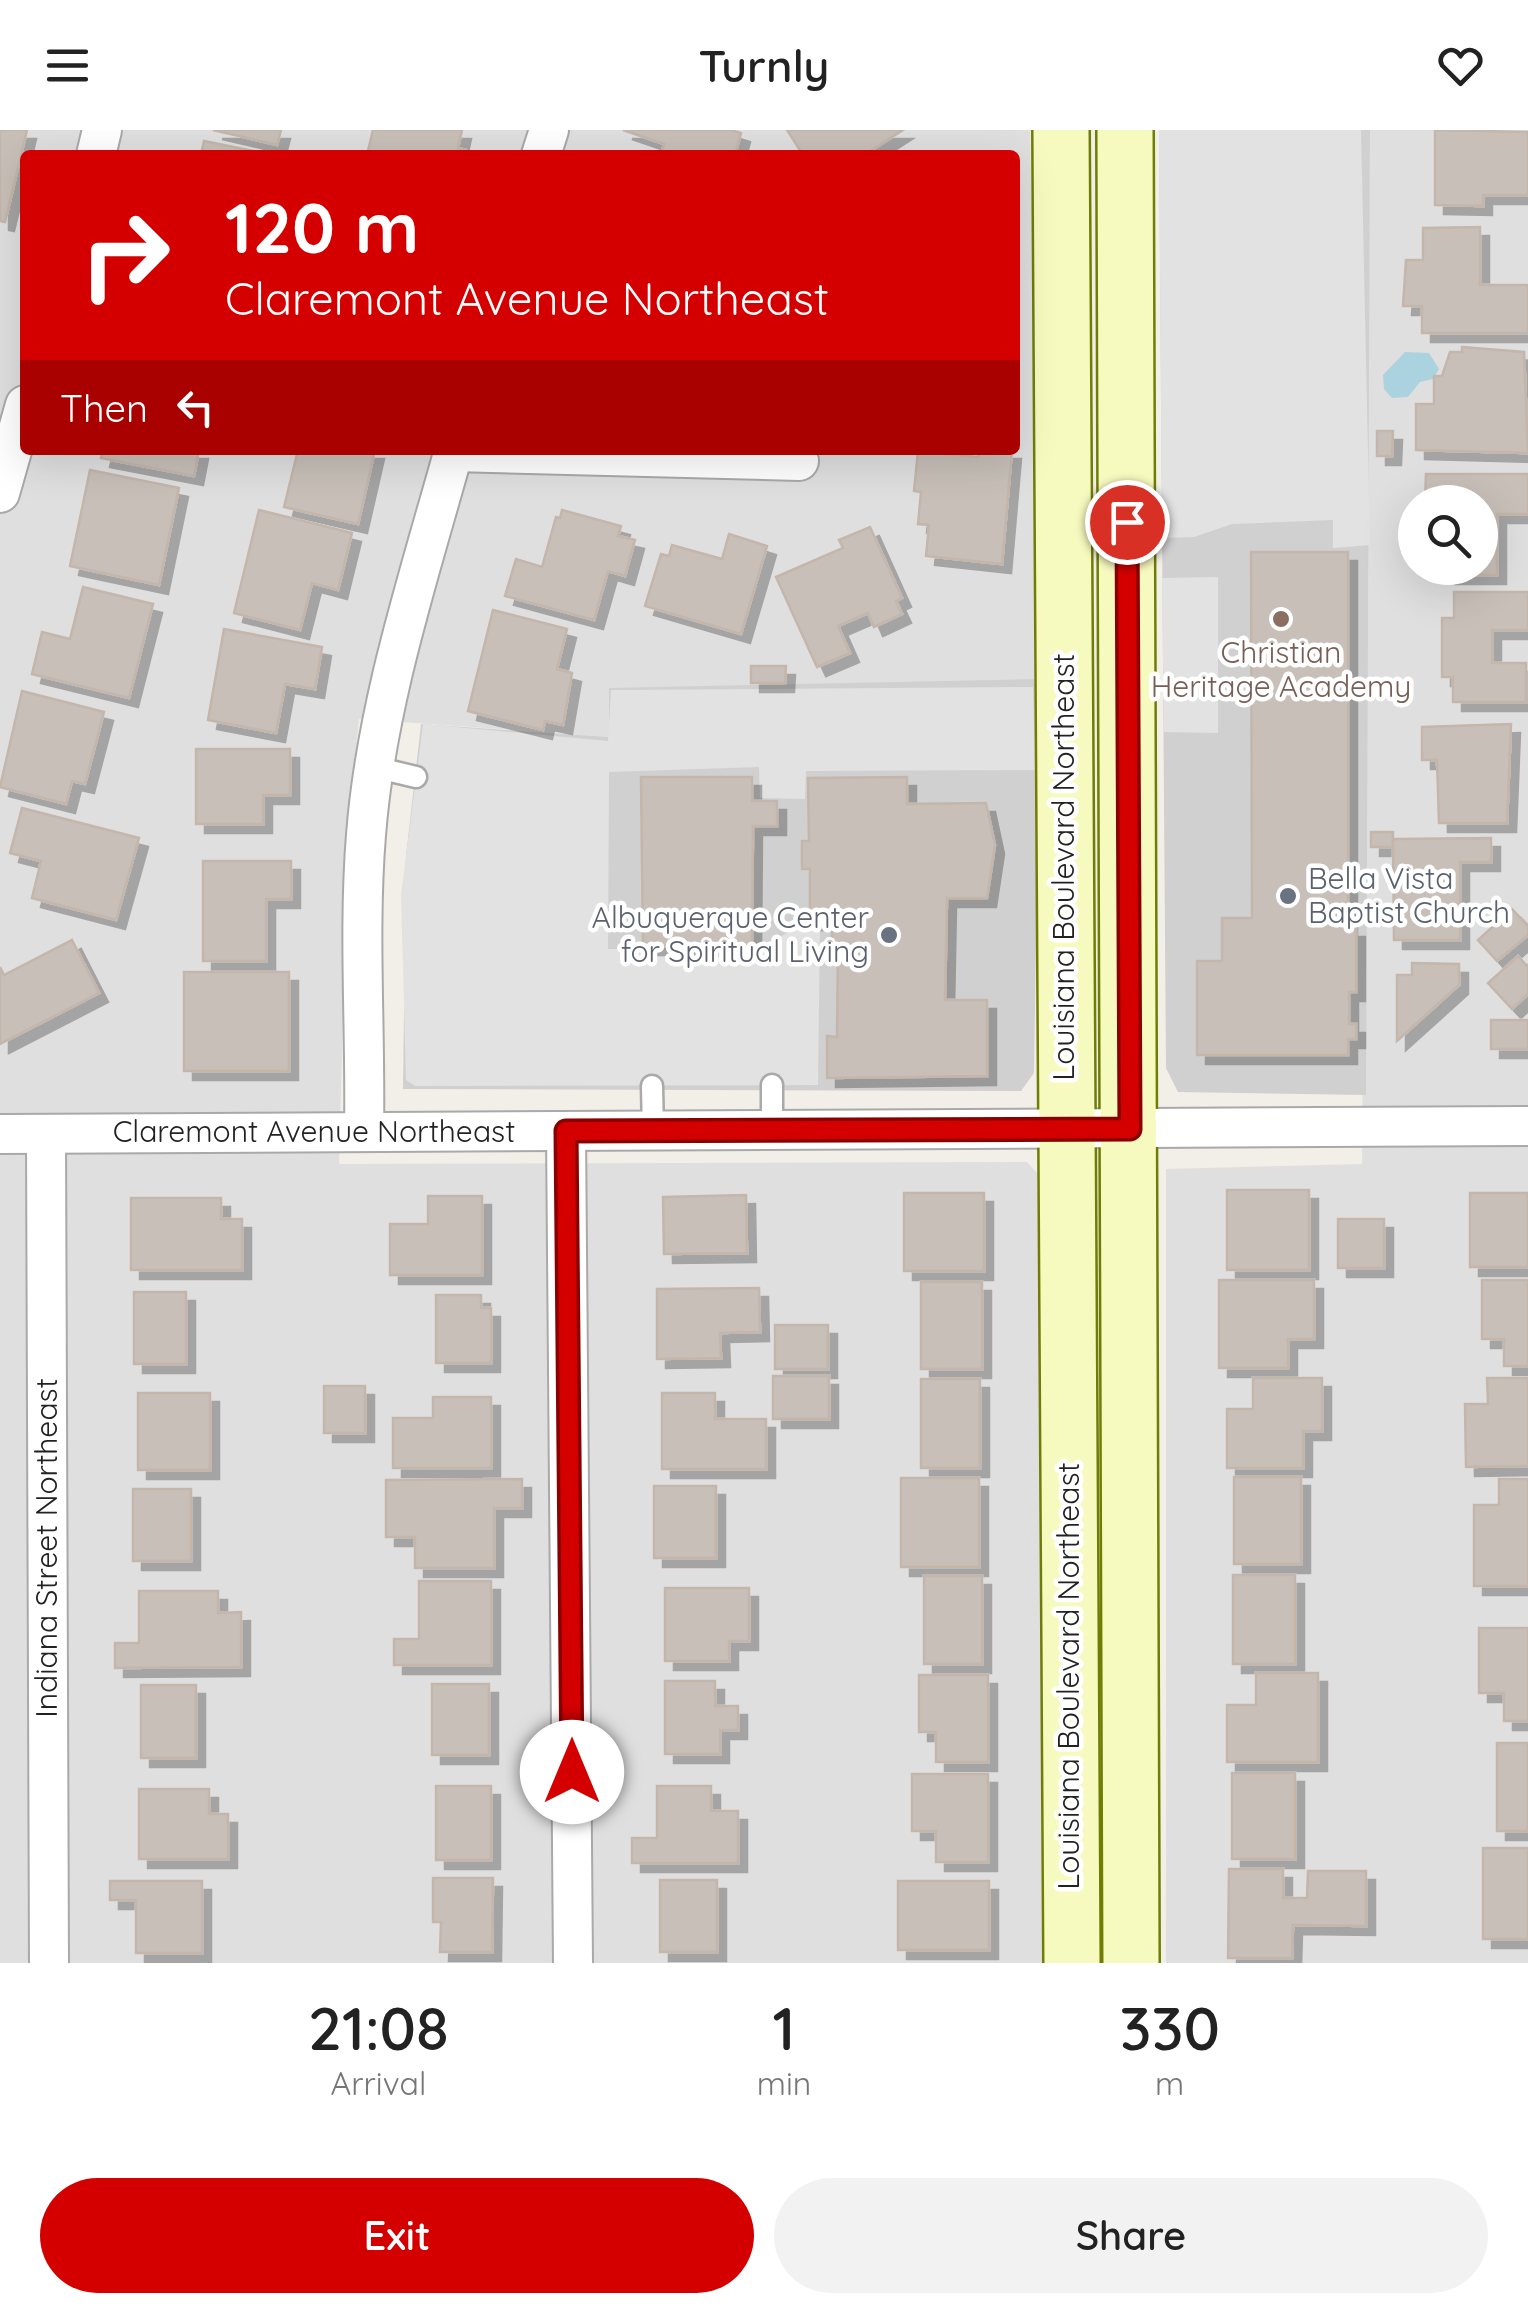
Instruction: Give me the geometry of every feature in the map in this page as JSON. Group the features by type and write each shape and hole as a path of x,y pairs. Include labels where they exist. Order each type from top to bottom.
{"main road":[{"name":"Louisiana Boulevard Northeast","path":"1061,130 1051,728 1065,1128 1072,1963"},
{"name":"Louisiana Boulevard Northeast","path":"1125,130 1131,1963"}],"street":[{"path":"0,493 20,423"},
{"path":"364,1132 366,838 374,766 402,642 453,455"},
{"path":"592,455 798,461"},
{"name":"Claremont Avenue Northeast","path":"0,1134 1528,1126"},
{"path":"566,1131 573,1963"},
{"name":"Indiana Street Northeast","path":"46,1134 49,1963"}],"lane":[{"path":"374,766 416,777"},
{"path":"772,1085 772,1130"},
{"path":"652,1086 654,1131"}],"shaded area":[{"path":"0,130 1030,130 1042,687 609,689 609,737 359,719 348,826 339,1164 1027,1162 1039,1175 1042,1963 0,1963"},
{"path":"1159,130 1370,130 1366,1095 1178,1092 1166,1068"},
{"path":"1159,130 1361,130 1370,545 1333,548 1333,520 1232,524 1194,537 1162,538"},
{"path":"1370,130 1528,130 1528,1963 1166,1963 1166,1169 1362,1164"},
{"path":"1218,577 1218,733 1164,732 1162,578"},
{"path":"1040,679 1034,1073 1021,1091 403,1089 406,856 421,724 609,737 609,688"},
{"path":"1033,687 1035,770 806,771 805,799 760,798 759,767 609,772 608,949 753,950 806,924 820,924 818,1085 415,1086 406,1080 401,895 423,724 608,741 611,690"}],"water":[{"path":"1405,352 1429,353 1439,369 1433,379 1420,382 1408,397 1392,398 1384,389 1383,375"}],"building":[{"path":"0,130 27,130 5,222 0,221"},
{"path":"213,130 281,130 277,145"},
{"path":"373,130 462,130 458,148 466,150 368,150"},
{"path":"623,130 741,133 736,150 662,150 664,144"},
{"path":"787,130 903,130 872,150 800,150"},
{"path":"1435,130 1528,132 1528,195 1483,195 1483,206 1435,205"},
{"path":"204,141 249,150 202,150"},
{"path":"1480,227 1480,285 1528,285 1528,333 1422,333 1422,306 1403,306 1406,260 1423,260 1423,228"},
{"path":"1462,347 1524,352 1528,453 1416,450 1416,404 1434,404 1434,376 1442,376 1450,352 1462,352"},
{"path":"1377,431 1393,431 1392,456 1377,456"},
{"path":"102,455 198,455 194,476 101,458"},
{"path":"297,455 374,455 358,524 284,507"},
{"path":"918,455 1012,455 1002,564 926,556 929,525 918,524 921,492 914,491"},
{"path":"90,470 179,488 159,585 70,566"},
{"path":"1426,474 1528,474 1528,514 1498,514 1498,485 1426,485"},
{"path":"259,510 352,533 338,590 312,583 300,630 234,613"},
{"path":"562,510 621,526 618,536 635,540 625,576 608,571 594,620 505,596 516,559 542,567 556,517 560,518"},
{"path":"870,527 902,598 896,601 902,614 874,627 868,613 838,626 850,653 817,667 776,577 843,548 839,540"},
{"path":"729,534 767,546 741,634 645,606 661,554 669,556 672,545 722,559"},
{"path":"1251,552 1348,552 1348,928 1356,928 1356,992 1349,992 1349,1024 1356,1024 1356,1039 1348,1039 1348,1055 1197,1055 1197,961 1222,961 1222,918 1252,918"},
{"path":"83,587 153,604 129,698 32,674 42,632 70,639"},
{"path":"1454,592 1528,592 1528,630 1492,630 1492,663 1526,663 1526,702 1453,702 1453,677 1442,677 1442,618 1454,618"},
{"path":"493,610 567,629 557,669 572,673 563,725 545,721 543,730 468,711"},
{"path":"224,629 322,647 315,689 285,684 276,733 208,720"},
{"path":"751,666 786,666 785,683 751,683"},
{"path":"22,691 104,712 85,784 72,781 66,804 0,787"},
{"path":"1511,724 1507,823 1439,823 1437,760 1422,760 1422,727"},
{"path":"196,749 290,749 290,795 263,795 263,824 196,824"},
{"path":"641,777 752,777 752,801 777,801 777,826 753,826 752,947 643,946"},
{"name":"Albuquerque Center for Spiritual Living","path":"907,777 907,804 986,803 995,845 987,898 947,898 945,1000 987,1000 987,1076 827,1078 827,1036 837,1037 838,950 832,950 832,921 810,921 810,869 802,869 802,841 809,841 808,778"},
{"path":"22,808 139,838 116,920 32,898 41,861 10,853"},
{"path":"1371,832 1393,832 1393,847 1371,847"},
{"path":"1491,838 1491,862 1460,862 1460,940 1394,940 1393,839"},
{"path":"203,861 291,861 291,899 266,899 266,961 203,961"},
{"path":"1512,909 1528,926 1528,935 1497,961 1478,940"},
{"path":"72,940 99,993 0,1044 0,967 4,975"},
{"path":"1518,956 1528,967 1528,994 1512,1009 1488,983"},
{"path":"1412,963 1459,964 1459,985 1397,1041 1397,975 1412,975"},
{"path":"184,972 289,972 289,1071 184,1071"},
{"path":"1491,1020 1528,1020 1528,1049 1491,1049"},
{"path":"1227,1190 1309,1190 1309,1270 1227,1270"},
{"path":"904,1193 984,1193 984,1271 904,1271"},
{"path":"1470,1193 1528,1193 1528,1267 1470,1267"},
{"path":"746,1195 747,1253 664,1254 663,1197"},
{"path":"428,1196 482,1196 482,1275 390,1275 390,1224 428,1224"},
{"path":"131,1198 221,1198 221,1219 242,1219 242,1270 131,1270"},
{"path":"1338,1219 1384,1219 1384,1268 1338,1268"},
{"path":"1219,1280 1314,1280 1314,1339 1288,1339 1288,1368 1219,1368"},
{"path":"1482,1280 1528,1280 1528,1366 1504,1366 1504,1339 1482,1339"},
{"path":"921,1282 982,1282 982,1369 921,1369"},
{"path":"759,1288 760,1332 720,1333 721,1358 657,1359 657,1289"},
{"path":"134,1292 186,1292 186,1364 134,1364"},
{"path":"436,1295 481,1295 481,1308 491,1308 491,1363 436,1363"},
{"path":"775,1325 828,1325 828,1369 775,1369"},
{"path":"773,1376 829,1376 829,1419 773,1419"},
{"path":"1253,1378 1322,1378 1322,1431 1303,1431 1303,1468 1227,1468 1227,1409 1253,1409"},
{"path":"1487,1378 1528,1378 1528,1466 1466,1467 1465,1404 1488,1404"},
{"path":"921,1379 980,1379 980,1468 921,1468"},
{"path":"324,1386 365,1386 365,1433 324,1433"},
{"path":"138,1393 210,1393 210,1470 138,1470"},
{"path":"662,1393 715,1393 715,1419 766,1419 766,1469 662,1469"},
{"path":"433,1397 491,1397 491,1468 393,1468 393,1418 433,1418"},
{"path":"1234,1477 1301,1477 1301,1564 1234,1564"},
{"path":"901,1478 979,1478 979,1567 901,1567"},
{"path":"522,1479 522,1508 494,1508 494,1568 415,1568 415,1537 386,1537 386,1480"},
{"path":"1499,1479 1528,1479 1528,1586 1474,1586 1474,1505 1499,1505"},
{"path":"654,1486 716,1486 716,1558 654,1558"},
{"path":"133,1489 191,1489 191,1561 133,1561"},
{"path":"1233,1575 1295,1575 1295,1664 1233,1664"},
{"path":"924,1576 982,1576 982,1664 924,1664"},
{"path":"419,1581 491,1581 491,1665 394,1665 394,1639 419,1639"},
{"path":"665,1588 749,1588 749,1641 729,1641 729,1661 665,1661"},
{"path":"139,1591 218,1591 218,1613 241,1612 241,1667 115,1668 115,1643 139,1643"},
{"path":"1479,1628 1528,1628 1528,1721 1504,1721 1504,1693 1479,1693"},
{"path":"1256,1673 1318,1673 1318,1762 1227,1762 1227,1705 1256,1705"},
{"path":"919,1675 988,1675 988,1762 936,1762 936,1732 919,1732"},
{"path":"665,1681 715,1681 715,1706 738,1706 738,1730 720,1730 720,1754 665,1754"},
{"path":"432,1684 489,1684 489,1755 432,1755"},
{"path":"141,1685 196,1685 196,1758 141,1758"},
{"path":"1497,1743 1528,1743 1528,1831 1497,1831"},
{"path":"1232,1773 1295,1773 1295,1859 1232,1859"},
{"path":"912,1774 988,1774 988,1862 936,1862 936,1831 912,1831"},
{"path":"436,1786 491,1786 491,1860 436,1860"},
{"path":"657,1786 711,1786 711,1811 738,1811 738,1863 632,1863 632,1838 657,1838"},
{"path":"139,1789 209,1789 209,1814 228,1814 228,1859 139,1859"},
{"path":"1483,1848 1528,1848 1528,1939 1483,1939"},
{"path":"1229,1869 1283,1869 1283,1898 1307,1898 1308,1871 1366,1871 1366,1926 1293,1925 1292,1958 1228,1958"},
{"path":"433,1878 493,1878 492,1952 440,1952 441,1922 433,1922"},
{"path":"660,1880 717,1880 717,1952 660,1952"},
{"path":"110,1881 202,1881 202,1953 136,1953 136,1900 110,1900"},
{"path":"898,1881 989,1881 989,1950 898,1950"}],"place":[{"name":"Christian Heritage Academy","path":"1281,619"},
{"name":"Bella Vista Baptist Church","path":"1288,896"},
{"name":"Albuquerque Center for Spiritual Living","path":"889,935"}],"route":[{"path":"572,1772 566,1131 1130,1129 1127,522"}]}
